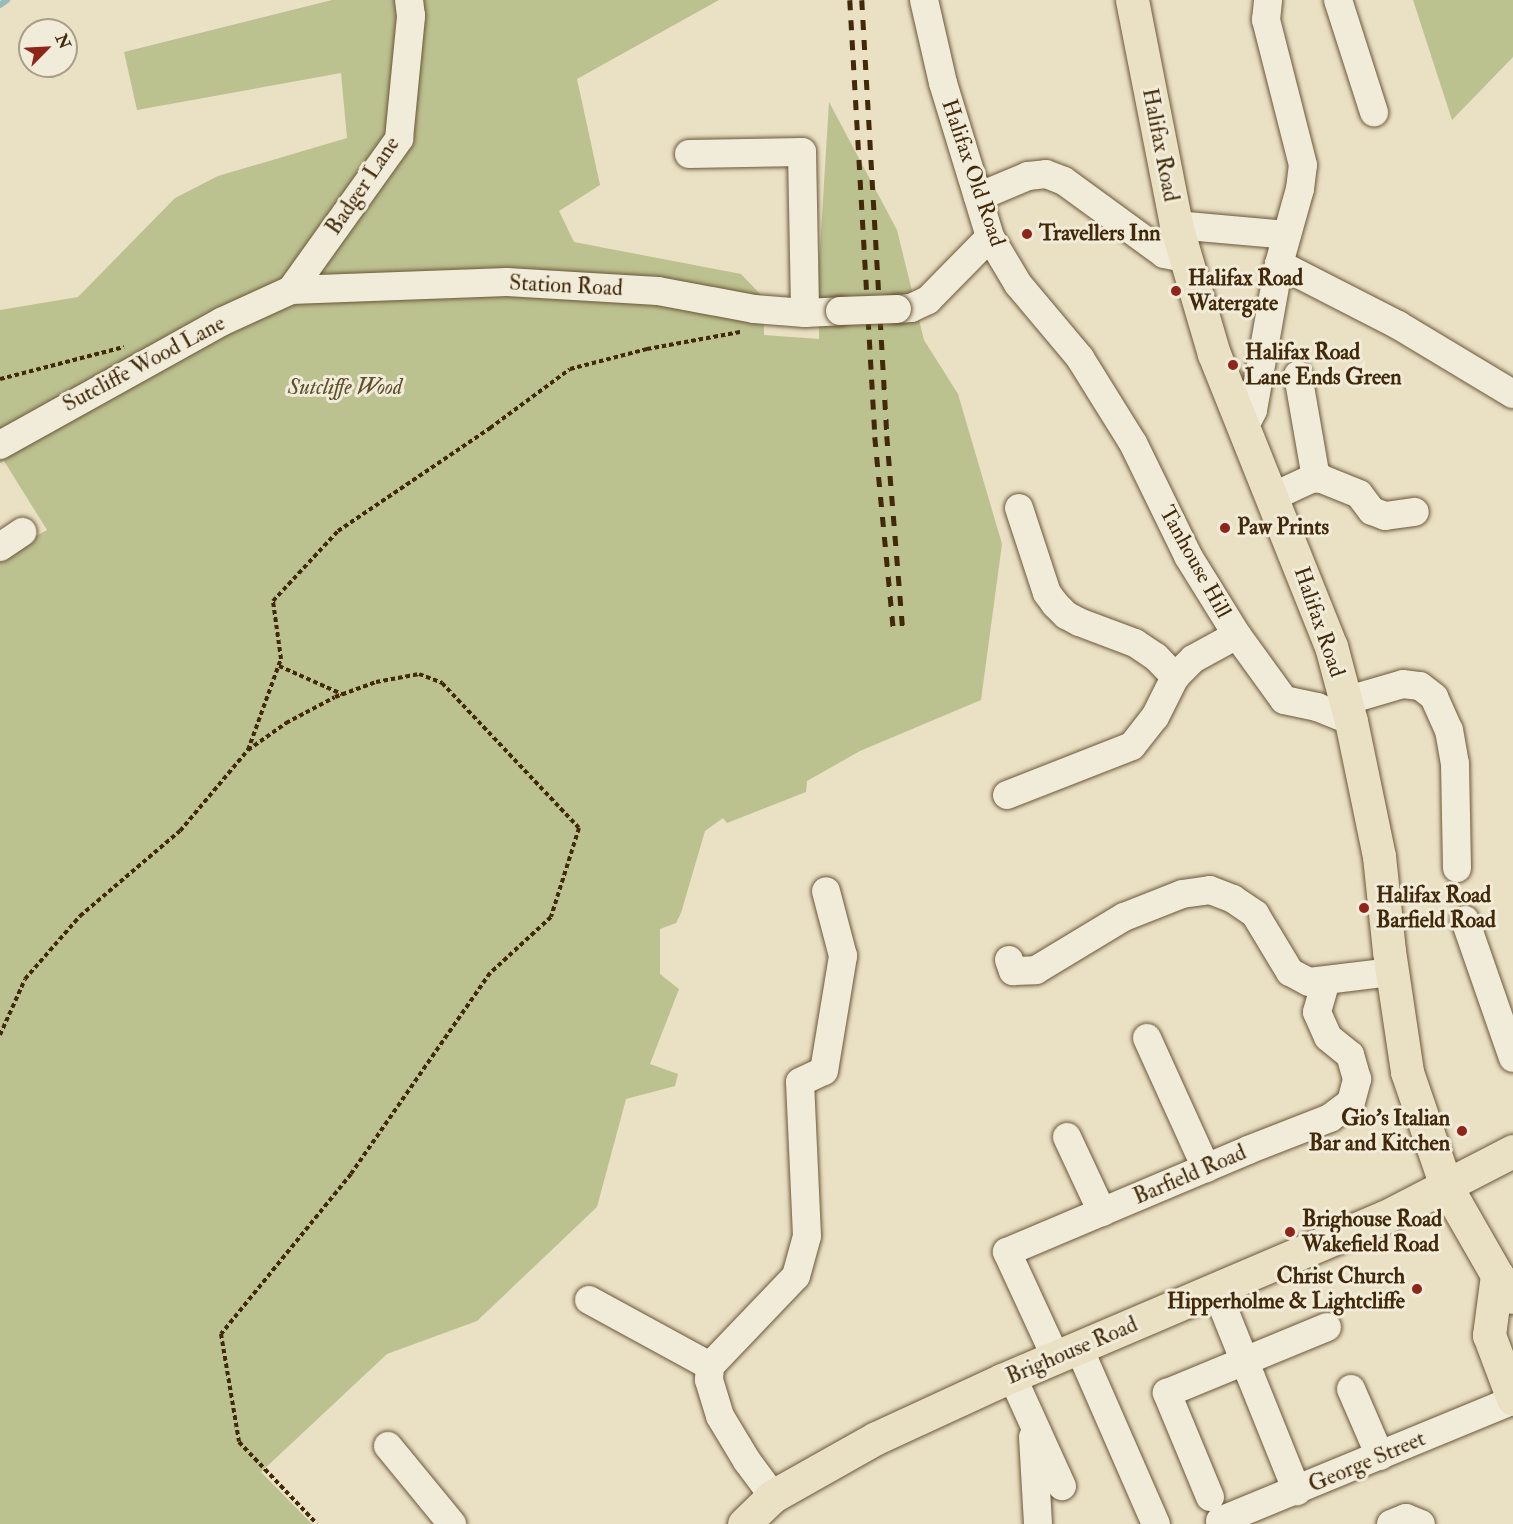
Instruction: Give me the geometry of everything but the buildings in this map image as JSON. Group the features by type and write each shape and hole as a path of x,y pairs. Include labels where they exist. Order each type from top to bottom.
{"main road":[{"name":"Halifax Road","path":"1132,0 1176,225 1214,354 1331,646 1348,711 1379,856 1392,972 1407,1072 1446,1186 1505,1286"},
{"name":"Brighouse Road","path":"744,1524 773,1496 876,1438 1012,1376 1385,1217 1513,1150"},
{"path":"1505,1286 1490,1335 1513,1400"}],"street":[{"name":"Badger Lane","path":"291,290 399,139 411,16 410,0"},
{"name":"Halifax Old Road","path":"924,0 943,83 990,237 1018,284 1080,358"},
{"path":"1244,428 1253,410 1279,264 1300,189 1303,165 1266,21 1268,0"},
{"path":"1338,0 1374,112"},
{"path":"689,154 802,152 805,313"},
{"path":"978,197 1028,176 1046,174 1064,181 1164,254 1185,258"},
{"path":"1176,225 1287,235"},
{"name":"Station Road","path":"291,290 507,282 658,291 754,309 805,313 911,308 928,300 990,237"},
{"path":"1279,264 1398,325 1513,394"},
{"name":"Sutcliffe Wood Lane","path":"0,445 221,322 291,290"},
{"name":"Tanhouse Hill","path":"1080,358 1134,443 1188,556 1237,635 1284,700 1317,708 1348,711"},
{"path":"1298,375 1316,478"},
{"path":"1270,498 1316,478 1338,484 1359,494 1372,511 1385,516 1415,512"},
{"path":"1019,508 1047,593 1055,604 1066,615 1135,643 1156,657 1175,677"},
{"path":"1007,795 1132,746 1155,717 1175,677 1193,659 1237,635"},
{"path":"1348,711 1403,684 1420,686 1434,697 1449,730 1455,764 1457,868"},
{"path":"1009,960 1013,971 1036,970 1124,917 1182,894 1210,890 1233,898 1255,914 1290,972 1309,982 1392,972"},
{"path":"773,1496 747,1461 720,1416 709,1380 710,1366 796,1276 807,1236 800,1082 824,1071 843,956 826,891"},
{"path":"1466,920 1513,1058"},
{"name":"Barfield Road","path":"1067,1353 1007,1252 1330,1118 1351,1102 1357,1079 1350,1055 1328,1037 1317,1012 1326,981"},
{"path":"1147,1038 1206,1168"},
{"path":"1067,1137 1102,1212"},
{"path":"1216,1290 1297,1491"},
{"path":"588,1300 710,1366"},
{"path":"1245,1361 1328,1327"},
{"path":"1067,1353 1156,1524"},
{"name":"George Street","path":"1245,1361 1167,1393 1215,1509 1297,1491 1513,1400"},
{"path":"1012,1376 1062,1486"},
{"path":"1352,1389 1380,1456"},
{"path":"1032,1420 1038,1524"},
{"path":"388,1446 452,1524"},
{"path":"1391,1524 1406,1518 1421,1524"}],"path":[{"path":"248,750 281,659 273,601 338,531 490,428 570,369 647,349 749,331 754,309"},
{"path":"0,379 133,344"},
{"path":"279,666 343,694"},
{"path":"0,1035 25,979 80,916 180,831 248,750 286,723 343,694 376,682 419,674 442,683 579,828 551,917 490,973 351,1174 221,1334 239,1442 317,1524"}],"green space":[{"name":"Sutcliffe Wood","path":"332,0 719,0 577,79 600,185 559,211 574,242 741,274 764,298 764,335 819,339 819,265 829,102 897,230 924,340 958,394 1002,544 981,700 860,751 807,781 806,792 727,823 723,818 705,831 681,913 676,923 660,929 660,974 679,989 650,1064 678,1074 675,1086 626,1099 597,1207 477,1321 387,1354 261,1472 312,1524 0,1524 0,555 47,530 4,461 0,463 0,310 78,297 175,198 218,176 347,138 341,73 137,110 124,52"},
{"path":"1413,0 1513,0 1513,57 1452,120"}],"waterway":[{"path":"0,5 7,0"}],"railway":[{"path":"850,0 875,437 894,633"},
{"path":"862,0 887,436 903,632"}],"place":[{"name":"Travellers Inn","path":"1027,234"},
{"name":"Halifax Road Watergate","path":"1176,291"},
{"name":"Halifax Road Lane Ends Green","path":"1233,365"},
{"name":"Paw Prints","path":"1225,528"},
{"name":"Halifax Road Barfield Road","path":"1364,908"},
{"name":"Gio's Italian Bar and Kitchen","path":"1462,1131"},
{"name":"Brighouse Road Wakefield Road","path":"1290,1232"},
{"name":"Christ Church Hipperholme & Lightcliffe","path":"1417,1289"}]}
